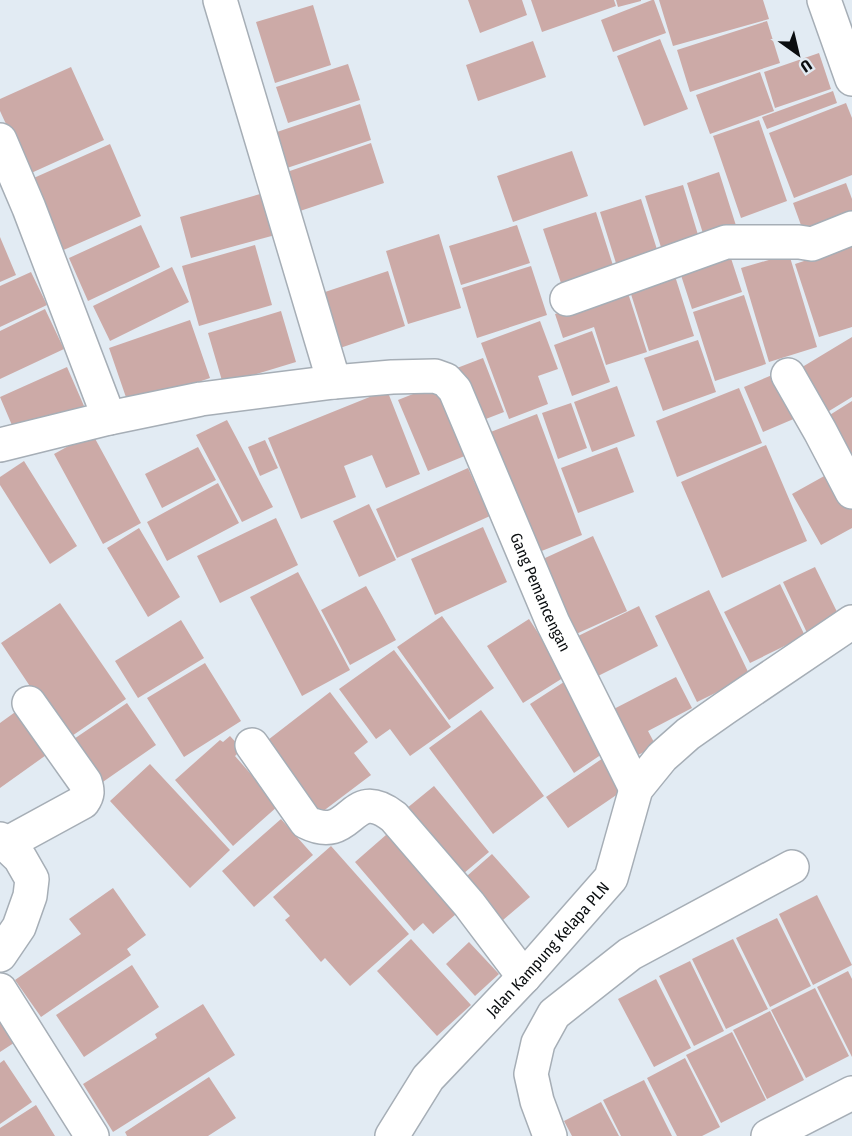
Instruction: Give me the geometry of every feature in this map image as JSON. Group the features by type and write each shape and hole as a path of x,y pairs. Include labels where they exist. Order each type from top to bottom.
{"street":[{"path":"824,0 852,79"},
{"path":"0,445 109,418 201,399 333,382 230,3"},
{"path":"0,140 29,208 109,418"},
{"path":"567,299 726,242 812,244 852,228"},
{"path":"788,375 852,492"},
{"name":"Gang Pemancengan","path":"333,382 435,376 446,380 455,390 553,623 636,789"},
{"name":"Jalan Kampung Kelapa PLN","path":"392,1136 428,1078 524,977 611,878 636,789 662,757 688,734 852,622"},
{"path":"0,955 19,927 30,897 32,879 20,858 3,841 83,802 88,790 85,782 30,703"},
{"path":"252,745 306,822 317,827 337,827 360,807 372,805 383,808 394,817 469,904 524,977"},
{"path":"550,1136 537,1101 531,1074 538,1043 554,1014 630,954 792,867"},
{"path":"0,990 92,1136"},
{"path":"768,1136 852,1093"}],"building":[{"path":"468,0 522,0 527,15 480,33"},
{"path":"531,0 614,0 616,6 542,32"},
{"path":"616,0 641,0 641,1 618,7"},
{"path":"654,0 666,33 613,52 601,20"},
{"path":"659,0 763,0 769,19 673,46"},
{"path":"313,5 331,65 275,83 256,22"},
{"path":"767,21 780,63 690,92 677,50"},
{"path":"660,39 688,109 644,126 617,56"},
{"path":"533,41 546,77 478,101 466,65"},
{"path":"819,53 831,89 775,108 764,72"},
{"path":"348,64 360,100 288,123 276,87"},
{"path":"71,67 104,140 29,174 0,111 0,99"},
{"path":"760,72 774,111 710,134 696,95"},
{"path":"833,91 837,103 767,129 762,117"},
{"path":"846,103 852,118 852,175 794,198 769,133"},
{"path":"360,104 371,140 281,170 268,135"},
{"path":"759,120 787,201 741,218 713,136"},
{"path":"371,143 384,183 297,212 284,173"},
{"path":"110,144 141,216 59,252 27,181"},
{"path":"572,151 588,196 513,222 497,176"},
{"path":"719,172 739,235 707,246 687,183"},
{"path":"846,183 852,199 852,223 806,239 793,203"},
{"path":"683,185 702,248 665,260 645,196"},
{"path":"267,192 279,234 191,258 180,217"},
{"path":"641,199 661,262 620,276 600,212"},
{"path":"596,212 617,278 565,295 543,229"},
{"path":"141,225 160,267 88,301 69,258"},
{"path":"517,225 530,263 461,285 449,246"},
{"path":"439,234 461,308 408,324 386,251"},
{"path":"0,237 16,275 0,282"},
{"path":"255,245 272,305 199,326 182,266"},
{"path":"852,245 852,327 819,337 795,264"},
{"path":"727,246 742,292 692,309 677,263"},
{"path":"789,254 817,347 769,362 741,268"},
{"path":"531,266 547,315 477,338 462,288"},
{"path":"172,267 189,302 110,341 93,306"},
{"path":"388,271 405,326 340,348 322,293"},
{"path":"31,272 47,305 0,327 0,286"},
{"path":"675,276 694,336 649,351 630,291"},
{"path":"627,290 647,352 606,365 594,327 563,338 555,314"},
{"path":"744,295 766,364 715,381 693,312"},
{"path":"45,309 64,349 0,379 0,331"},
{"path":"281,311 296,362 223,384 208,333"},
{"path":"190,320 210,378 129,406 109,348"},
{"path":"540,321 558,369 538,376 548,404 509,419 481,343"},
{"path":"592,331 610,382 572,396 554,345"},
{"path":"852,337 852,397 816,419 789,375"},
{"path":"698,340 716,392 663,411 644,358"},
{"path":"483,358 504,412 478,422 457,368"},
{"path":"67,367 84,406 17,437 0,397"},
{"path":"784,370 803,415 763,432 744,387"},
{"path":"438,384 467,455 428,471 398,400"},
{"path":"617,386 635,436 592,452 574,402"},
{"path":"739,388 762,443 677,477 656,421"},
{"path":"387,390 420,474 386,488 372,455 344,466 356,497 301,519 268,438"},
{"path":"852,401 852,456 842,462 817,423"},
{"path":"571,403 587,448 558,459 542,413"},
{"path":"537,414 582,535 534,554 488,433"},
{"path":"227,420 273,507 242,522 196,435"},
{"path":"92,433 141,523 103,544 54,454"},
{"path":"265,440 278,468 260,476 248,447"},
{"path":"766,445 807,541 722,578 681,482"},
{"path":"198,447 216,480 162,508 145,474"},
{"path":"617,447 634,492 578,513 561,468"},
{"path":"24,461 77,546 50,564 0,485 0,477"},
{"path":"468,468 490,516 397,558 376,509"},
{"path":"835,470 852,501 852,528 821,545 792,494"},
{"path":"218,483 239,523 167,561 147,522"},
{"path":"369,504 396,560 359,577 333,521"},
{"path":"276,518 298,565 220,603 197,556"},
{"path":"483,527 507,582 435,615 411,559"},
{"path":"139,528 180,597 148,617 107,548"},
{"path":"593,536 627,611 565,639 532,564"},
{"path":"815,567 841,620 808,635 783,582"},
{"path":"298,572 350,670 302,696 250,597"},
{"path":"780,584 805,636 750,663 724,612"},
{"path":"366,586 396,640 350,665 321,610"},
{"path":"709,590 750,676 697,702 655,616"},
{"path":"60,603 126,699 66,740 1,643"},
{"path":"639,606 658,646 588,681 568,641"},
{"path":"442,616 494,688 449,720 397,647"},
{"path":"529,619 566,676 523,703 487,646"},
{"path":"181,620 204,658 138,698 115,661"},
{"path":"394,650 451,727 410,756 390,729 376,739 339,689"},
{"path":"205,663 241,721 184,757 147,698"},
{"path":"676,677 692,708 648,731 656,746 630,759 606,713"},
{"path":"567,680 611,748 574,773 530,704"},
{"path":"330,692 368,742 354,753 371,775 318,815 264,743"},
{"path":"127,703 156,745 97,786 68,743"},
{"path":"18,710 49,753 0,788 0,723"},
{"path":"481,710 544,796 493,834 429,748"},
{"path":"230,736 242,749 235,756 256,780 264,773 278,806 233,846 175,780 220,740 223,742"},
{"path":"609,754 631,785 568,828 546,797"},
{"path":"150,764 230,850 190,888 110,801"},
{"path":"434,786 489,852 457,879 401,813"},
{"path":"281,819 313,855 254,907 222,871"},
{"path":"394,828 463,908 433,934 423,923 414,931 355,862"},
{"path":"331,846 409,934 350,986 325,958 321,962 285,920 290,916 273,897"},
{"path":"492,854 530,897 496,926 459,883"},
{"path":"113,888 146,935 127,949 131,955 41,1017 15,980 81,934 69,919"},
{"path":"817,895 852,965 813,985 779,914"},
{"path":"777,918 811,986 770,1007 736,938"},
{"path":"411,939 471,1005 437,1036 377,971"},
{"path":"733,939 768,1009 726,1029 692,959"},
{"path":"469,942 499,974 475,996 446,964"},
{"path":"690,961 724,1031 694,1046 659,976"},
{"path":"132,965 159,1007 84,1057 56,1015"},
{"path":"848,971 852,979 852,1057 817,987"},
{"path":"656,979 691,1048 654,1067 618,999"},
{"path":"815,988 849,1056 806,1078 771,1010"},
{"path":"0,1003 23,1037 0,1052"},
{"path":"203,1004 235,1055 113,1132 83,1084 157,1038 155,1034"},
{"path":"770,1011 804,1080 767,1099 733,1030"},
{"path":"732,1032 766,1100 721,1123 686,1055"},
{"path":"685,1058 720,1127 702,1136 677,1136 647,1078"},
{"path":"4,1060 32,1102 0,1124 0,1063"},
{"path":"209,1077 236,1118 208,1136 127,1136 125,1132"},
{"path":"644,1080 672,1136 621,1136 603,1100"},
{"path":"601,1102 619,1136 572,1136 564,1121"},
{"path":"36,1105 55,1136 0,1136 0,1128"}]}
